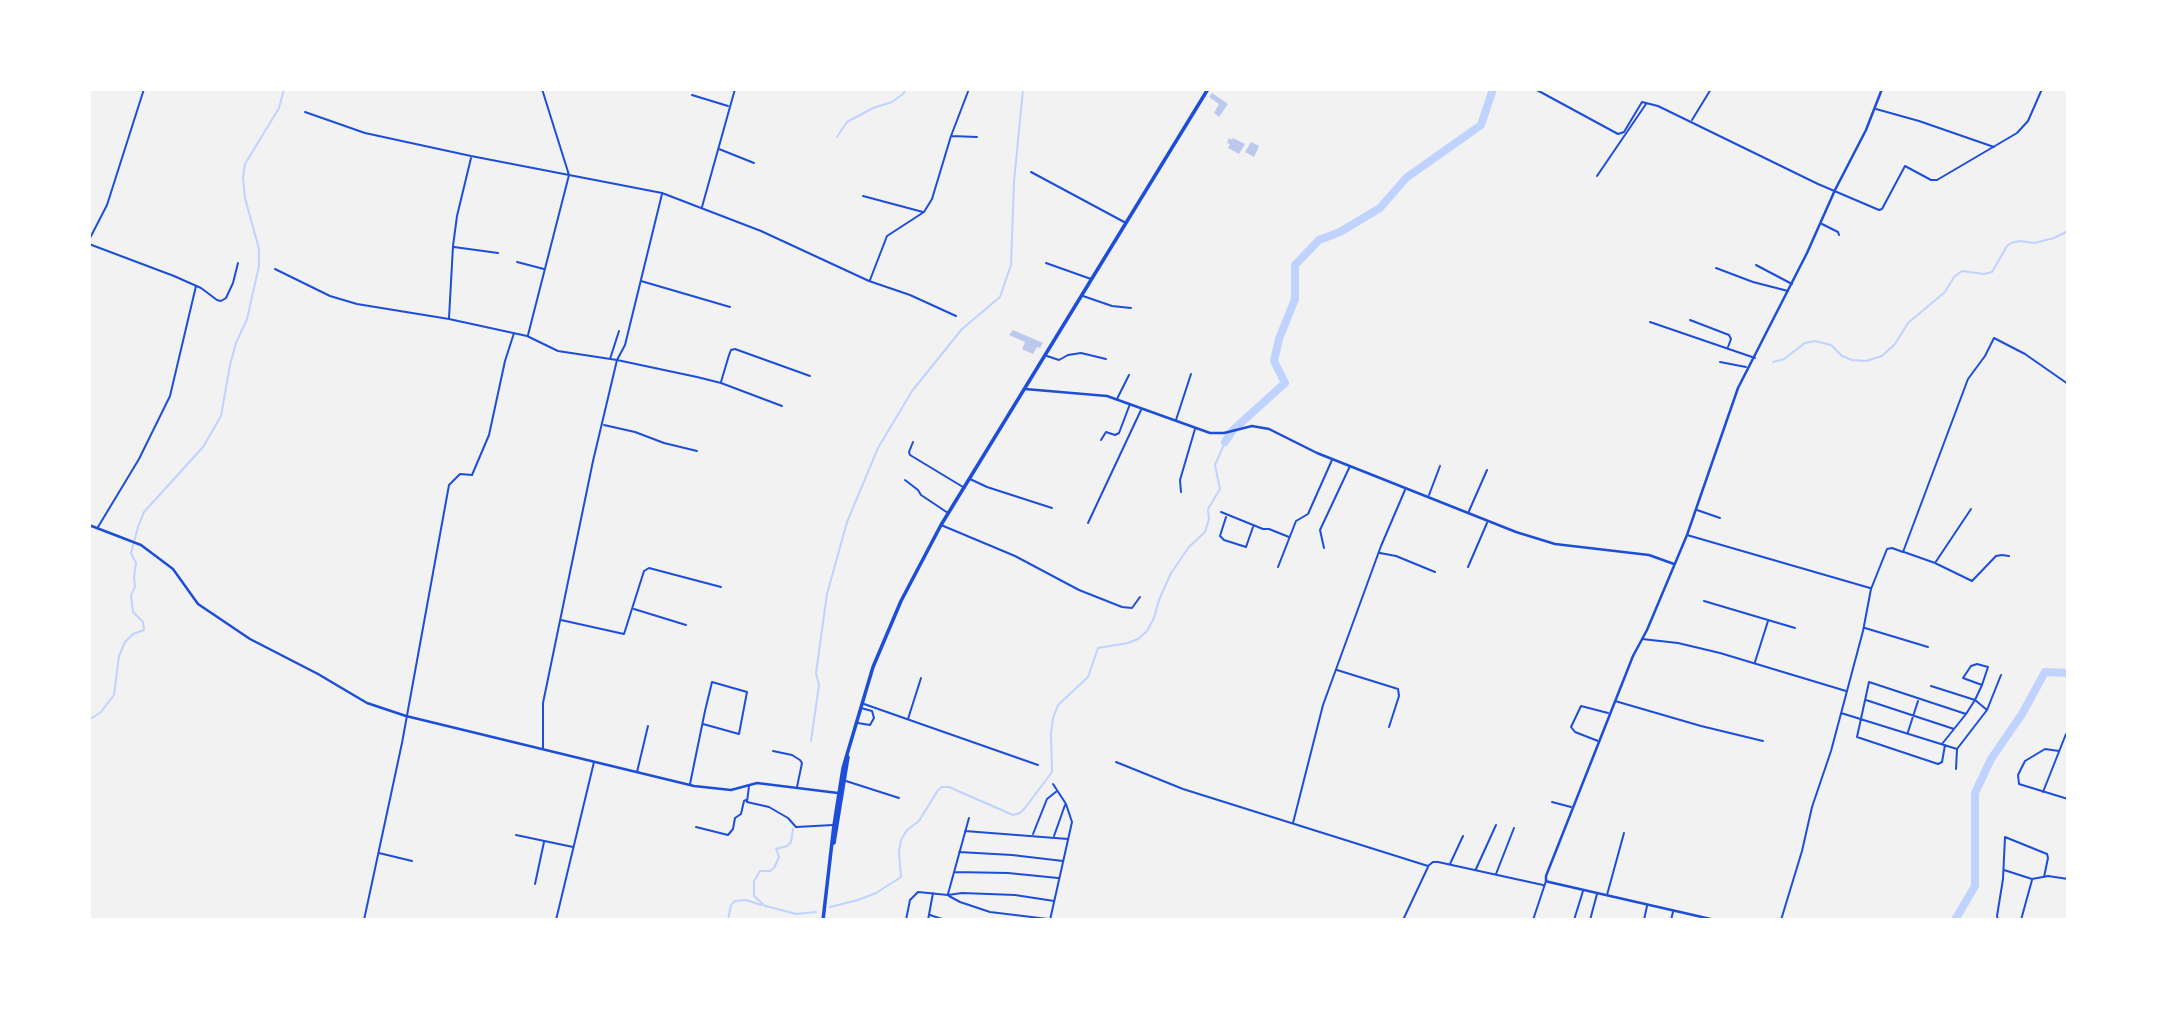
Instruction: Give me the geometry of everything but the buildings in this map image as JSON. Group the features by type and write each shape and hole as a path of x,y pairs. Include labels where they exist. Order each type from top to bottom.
{"main road":[{"path":"831,860 838,793 849,748 861,705 891,622 948,513 1208,89"},
{"path":"823,920 849,748"}],"street":[{"path":"89,240 107,205 144,89"},
{"path":"527,336 569,175 542,89"},
{"path":"702,208 735,89"},
{"path":"869,281 887,236 924,212 935,194 951,136 968,89"},
{"path":"1535,89 1618,134 1624,132 1642,102 1646,103 1692,121 1782,166 1880,210 1905,166 1933,181 1994,148 2017,133 2028,121 2042,89"},
{"path":"1692,121 1711,89"},
{"path":"1533,920 1547,872 1609,713 1687,535 1731,405 1821,224 1882,89"},
{"path":"692,95 729,106"},
{"path":"1597,176 1646,103"},
{"path":"1875,108 1994,148"},
{"path":"305,112 365,133 662,193 761,231 869,281 910,295 956,316"},
{"path":"951,136 977,137"},
{"path":"718,149 754,163"},
{"path":"449,319 457,216 471,156"},
{"path":"1031,172 1126,224"},
{"path":"543,749 543,703 559,620 617,360 625,345 662,193"},
{"path":"863,196 924,212"},
{"path":"1821,224 1839,235"},
{"path":"89,244 196,286 221,301 226,298 238,263"},
{"path":"453,247 498,253"},
{"path":"517,262 545,269"},
{"path":"1046,262 1092,279"},
{"path":"1756,264 1792,284"},
{"path":"1716,268 1788,291"},
{"path":"275,269 330,296 357,304 449,319 527,336 558,351 617,360 720,383 782,406"},
{"path":"640,280 730,307"},
{"path":"98,527 134,468 168,402 196,286"},
{"path":"1082,296 1131,309"},
{"path":"1690,320 1729,335 1731,340 1727,349"},
{"path":"1650,322 1755,358"},
{"path":"610,359 619,331"},
{"path":"364,920 428,610 449,485 460,474 472,475 489,436 505,361 514,333"},
{"path":"1903,552 1968,379 1994,338 2025,354 2068,384"},
{"path":"720,383 731,350 735,349 810,376"},
{"path":"1045,355 1059,360 1081,353 1106,359"},
{"path":"1720,362 1748,368"},
{"path":"1176,420 1191,374"},
{"path":"1117,399 1129,375"},
{"path":"1025,389 1096,394 1210,433 1252,426 1269,429 1332,459 1510,530 1549,542 1649,555 1675,564"},
{"path":"1101,440 1106,432 1115,435 1119,433 1130,404"},
{"path":"1088,523 1142,408"},
{"path":"602,425 697,451"},
{"path":"1181,492 1180,481 1196,428"},
{"path":"913,442 910,455 964,488"},
{"path":"1278,567 1296,521 1308,514 1332,459"},
{"path":"1324,548 1320,530 1350,466"},
{"path":"1429,496 1440,466"},
{"path":"1469,512 1487,470"},
{"path":"969,479 1052,508"},
{"path":"905,480 921,495 948,513"},
{"path":"1293,824 1315,729 1379,552 1406,487"},
{"path":"1935,563 1971,509"},
{"path":"1696,510 1720,518"},
{"path":"1221,512 1290,537"},
{"path":"1226,516 1220,534 1220,538 1224,540 1246,547 1254,526"},
{"path":"1468,566 1488,519"},
{"path":"89,525 141,545 173,569 198,604 250,639 367,703 406,716 690,785 731,790 749,785 769,784 838,793"},
{"path":"941,525 1014,556 1079,590 1122,607 1132,608 1140,597"},
{"path":"1687,535 1871,589"},
{"path":"1781,920 1847,691 1864,628 1871,589 1887,550 1892,548 1935,563 1972,581 1996,556 2009,556"},
{"path":"1379,552 1435,572"},
{"path":"559,620 624,634 644,571 649,568 721,587"},
{"path":"1704,601 1795,628"},
{"path":"633,609 686,625"},
{"path":"1755,663 1768,620"},
{"path":"1864,628 1928,646"},
{"path":"1642,639 1678,643 1847,691"},
{"path":"1966,714 1869,682 1857,737 1938,764 1942,762 1943,745 1966,714 1975,700 1982,685 1988,667 1976,664 1971,666 1963,678 1982,685"},
{"path":"1336,670 1398,689 1399,696 1389,727"},
{"path":"1956,769 1957,749 1987,710 2001,675"},
{"path":"908,719 922,678"},
{"path":"690,785 703,724 712,682 747,692 739,734 703,724"},
{"path":"1931,687 1975,700 1987,710"},
{"path":"1864,699 1955,729"},
{"path":"1908,733 1919,699"},
{"path":"1615,701 1763,741"},
{"path":"861,705 1038,765"},
{"path":"856,722 870,725 874,718 872,711 861,705"},
{"path":"1598,741 1575,732 1571,727 1581,706 1609,713"},
{"path":"1841,713 1957,749"},
{"path":"637,773 649,726"},
{"path":"2043,792 2066,734"},
{"path":"2059,751 2045,749 2025,761 2018,775 2019,784 2068,799"},
{"path":"773,751 792,755 802,763 797,788"},
{"path":"556,920 594,762"},
{"path":"1116,762 1183,789 1428,866"},
{"path":"845,781 899,798"},
{"path":"948,895 990,912 1050,920 1072,822 1066,804 1053,784"},
{"path":"696,827 728,835 733,829 735,818 741,814 744,801 747,800 749,785"},
{"path":"1032,835 1047,799 1057,791"},
{"path":"747,800 769,807 788,818 796,827 834,825"},
{"path":"1552,802 1572,807"},
{"path":"1053,837 1066,804"},
{"path":"948,895 969,817"},
{"path":"1476,870 1496,825"},
{"path":"1495,874 1514,828"},
{"path":"965,831 1069,839"},
{"path":"1607,895 1624,833"},
{"path":"516,835 575,848"},
{"path":"1450,865 1463,836"},
{"path":"1998,920 2006,837 2047,854 2044,877"},
{"path":"535,884 544,841"},
{"path":"959,852 1063,861"},
{"path":"378,853 412,861"},
{"path":"1403,920 1428,866 1433,862 1543,885"},
{"path":"2003,870 2032,879 2068,879"},
{"path":"954,872 1059,878"},
{"path":"2021,920 2032,879"},
{"path":"1546,881 1715,920"},
{"path":"1574,920 1583,890"},
{"path":"906,920 912,897 918,892 1015,895 1054,901"},
{"path":"928,920 933,893"},
{"path":"1591,920 1598,893"},
{"path":"1644,920 1648,905"},
{"path":"1671,920 1673,911"},
{"path":"929,915 945,920"}],"waterway":[{"path":"89,720 101,712 114,695 119,656 125,642 133,634 144,630 143,622 133,612 131,595 135,587 136,563 131,553 144,512 203,447 221,416 230,365 247,319 259,266 259,249 245,198 245,164 279,108 284,89"},
{"path":"837,137 847,122 873,108 892,102 906,89"},
{"path":"811,741 819,685 816,673 827,594 847,522 878,448 912,391 962,329 1000,297 1011,265 1014,182 1023,89"},
{"path":"1225,442 1233,430 1285,383 1274,361 1279,339 1295,299 1295,265 1319,240 1340,232 1380,208 1406,178 1481,125 1493,89"},
{"path":"1773,362 1784,359 1805,343 1815,341 1831,345 1842,356 1852,360 1866,361 1882,356 1895,344 1908,323 1945,292 1954,277 1962,271 1984,274 1992,272 2011,243 2034,243 2068,231"},
{"path":"830,907 876,893 901,877 901,840 907,830 919,821 942,787 949,787 1013,815 1025,808 1052,772 1051,734 1058,705 1088,677 1098,648 1128,643 1147,631 1171,573 1189,547 1205,532 1209,519 1208,509 1220,489 1215,465 1225,442"},
{"path":"1955,920 1975,886 1975,793 1991,759 2022,714 2045,672 2068,673"},
{"path":"765,906 754,896 754,881 760,871 774,868 779,857 776,849 791,842 793,829"},
{"path":"728,920 731,905 735,901 746,900 761,905"},
{"path":"766,906 796,914 816,912"}]}
